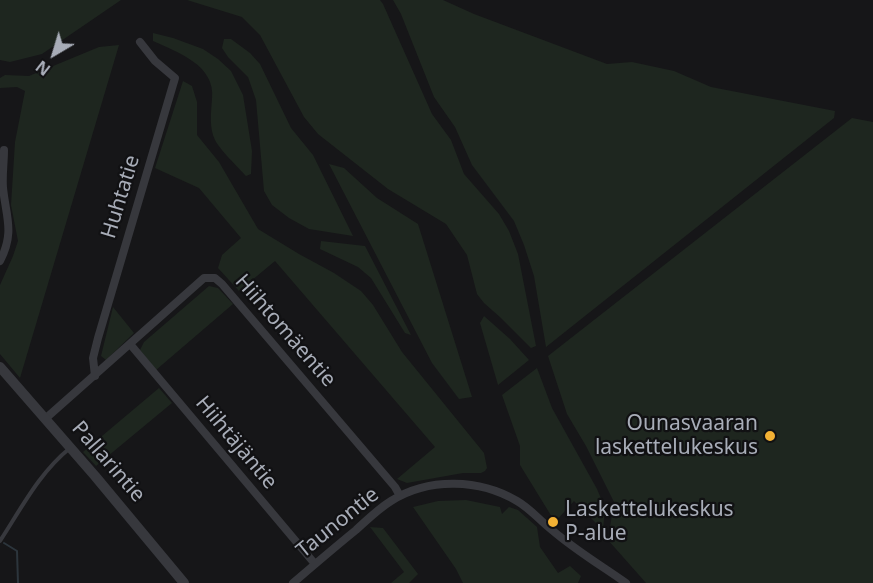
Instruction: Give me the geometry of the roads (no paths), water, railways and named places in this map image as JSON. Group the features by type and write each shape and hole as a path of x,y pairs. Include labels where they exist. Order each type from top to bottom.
{"street":[{"name":"Huhtatie","path":"95,376 93,358 98,338 175,78 155,61 140,42"},
{"path":"0,261 6,249 9,227 3,187 4,150"},
{"name":"Hiihtomäentie","path":"45,419 204,278 215,278 380,469 400,496"},
{"name":"Hiihtäjäntie","path":"130,344 315,564"},
{"name":"Pallarintie","path":"0,367 184,583"},
{"name":"Taunontie","path":"293,583 391,501 417,490 435,486 471,484 502,493 526,507 552,530 626,583"}],"lane":[{"path":"0,541 50,467 70,448"}],"waterway":[{"path":"4,543 17,551 18,583"}],"place":[{"name":"Ounasvaaran laskettelukeskus","path":"770,436"},
{"name":"Laskettelukeskus P-alue","path":"553,522"}]}
